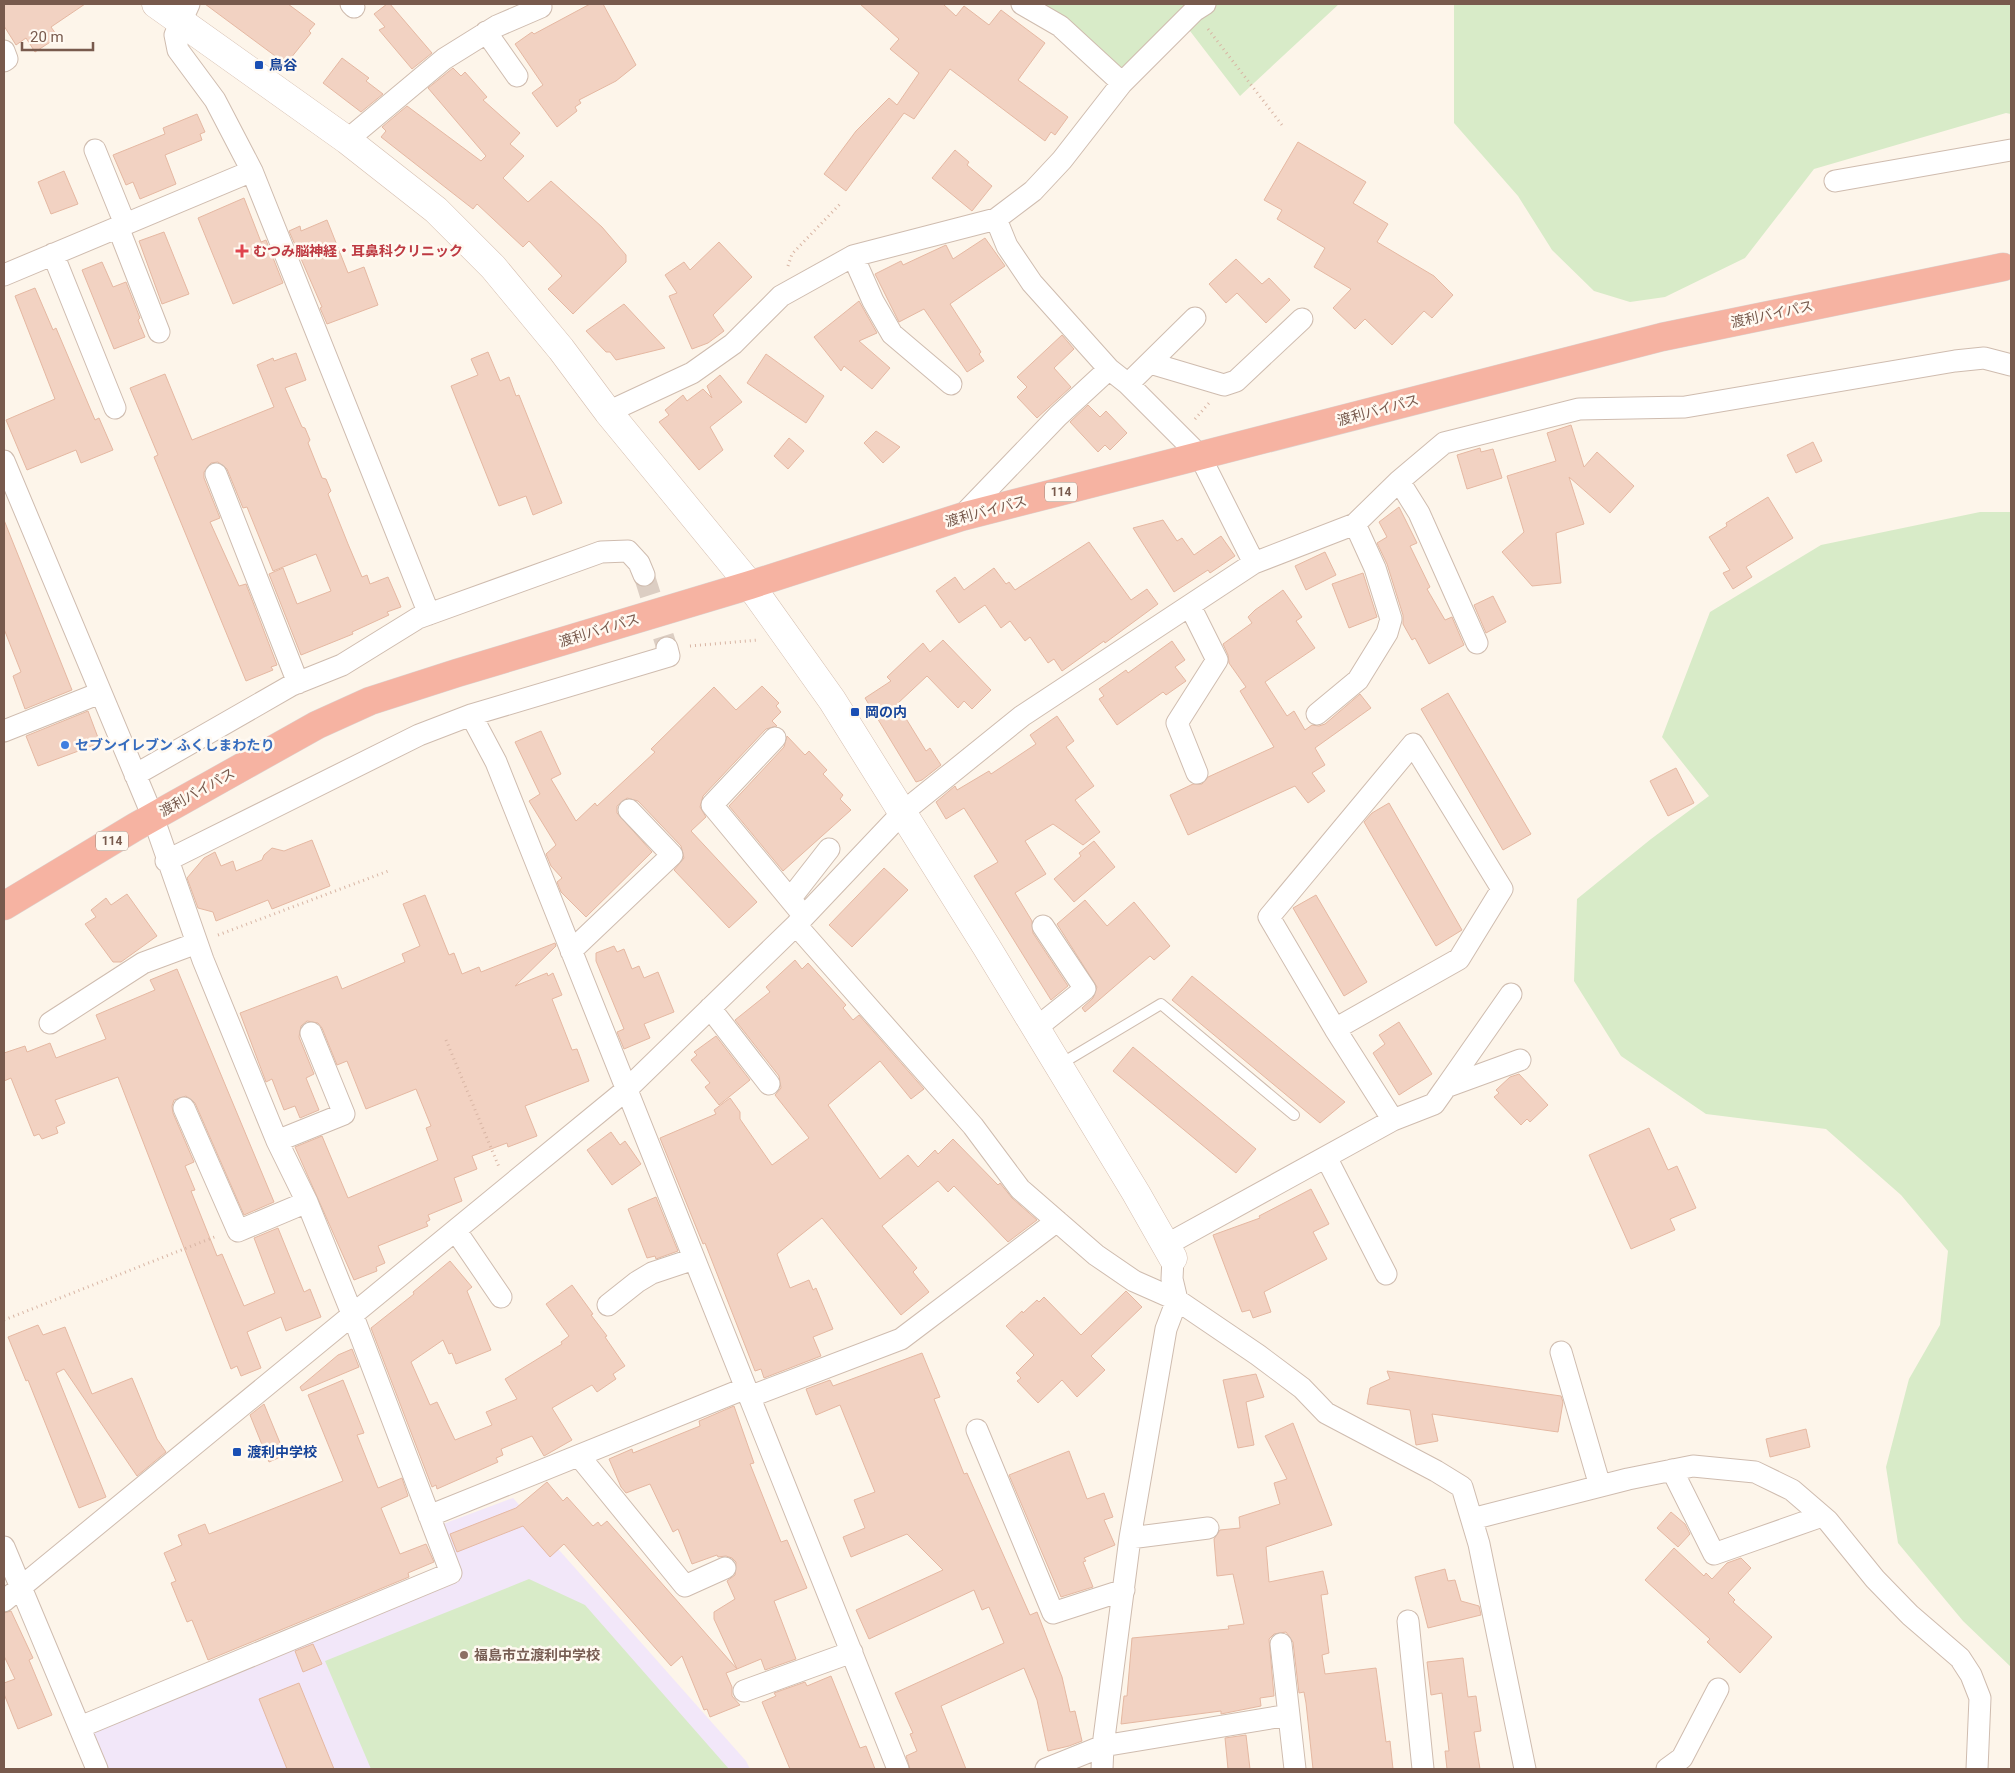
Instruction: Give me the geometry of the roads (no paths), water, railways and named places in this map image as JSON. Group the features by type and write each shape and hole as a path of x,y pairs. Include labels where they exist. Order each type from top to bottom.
{"highway":[{"name":"渡利バイパス","path":"4,906 153,817 317,725 370,701 750,585 961,517 1662,337 2003,267"},
{"name":"渡利バイパス","path":"4,913 71,866"}],"street":[{"path":"156,4 184,12 436,210 493,267 561,349 608,412 750,585 832,700 1036,1028 1169,1252 1177,1300 1166,1329 1130,1538 1103,1746 1102,1769"},
{"path":"1022,4 1060,26 1122,83"},
{"path":"347,140 444,59 486,32 541,7"},
{"path":"608,412 692,373 733,344 781,296 853,256 996,219 1033,190 1062,160 1122,83 1200,8"},
{"path":"184,12 175,35 178,50 214,100 252,171 429,614"},
{"path":"486,32 517,76"},
{"path":"4,52 7,59 4,61"},
{"path":"95,150 159,332"},
{"path":"1835,181 2011,150"},
{"path":"4,275 252,171"},
{"path":"996,219 1006,246 1032,284 1108,369 1128,384 1200,456 1254,563"},
{"path":"53,254 115,408"},
{"path":"853,256 873,301 892,334 951,384"},
{"path":"1128,384 1195,318"},
{"path":"1150,363 1224,385 1236,381 1302,319"},
{"path":"12,1595 626,1090 800,921 903,812 1022,716 1254,563 1355,524 1399,481 1444,443 1579,409 1686,407 1955,361 1984,358 2011,364"},
{"path":"961,517 1058,416 1108,369"},
{"path":"4,461 153,817 166,861 197,943 277,1141 307,1202 353,1316 451,1574 80,1727"},
{"path":"216,474 298,683"},
{"path":"1399,481 1419,513 1477,643"},
{"path":"1317,714 1358,680 1387,633 1391,619 1375,568 1355,524"},
{"path":"135,775 298,683 342,665 418,618 601,552 628,551 639,563 644,575"},
{"path":"1190,606 1217,660 1177,723 1197,773"},
{"path":"166,861 420,735 471,715 669,656 667,648"},
{"path":"4,731 100,693"},
{"path":"471,715 496,762 898,1769"},
{"path":"775,738 712,805 790,900 800,921 974,1126 1020,1188 1096,1255 1134,1281 1177,1300 1302,1388 1326,1413 1436,1471 1462,1487 1472,1519 1525,1769"},
{"path":"1335,1029 1459,959 1502,889 1413,744 1269,917 1335,1029 1393,1120"},
{"path":"571,951 672,855 629,810"},
{"path":"790,900 829,849"},
{"path":"1036,1028 1084,989 1042,926"},
{"path":"50,1023 142,963 197,943"},
{"path":"1169,1252 1326,1157 1393,1120 1434,1104 1511,994"},
{"path":"710,1008 769,1084"},
{"path":"277,1141 344,1114 311,1033"},
{"path":"1446,1087 1520,1060"},
{"path":"184,1108 238,1231 307,1202"},
{"path":"1326,1157 1386,1274"},
{"path":"429,1516 579,1456 748,1392 901,1339 1057,1221"},
{"path":"456,1231 501,1297"},
{"path":"608,1305 637,1282 652,1273 694,1259"},
{"path":"1561,1352 1600,1486"},
{"path":"978,1430 1053,1613 1124,1590"},
{"path":"579,1456 685,1586 725,1568"},
{"path":"1472,1519 1600,1486 1693,1466 1755,1472 1792,1490 1822,1516 1875,1580 1910,1615 1960,1658 1971,1675 1980,1698 1977,1769"},
{"path":"1672,1470 1714,1554 1822,1516"},
{"path":"1130,1538 1208,1528"},
{"path":"4,1546 12,1595 80,1727 97,1769"},
{"path":"1408,1621 1423,1769"},
{"path":"1281,1644 1295,1769"},
{"path":"744,1691 852,1652"},
{"path":"1668,1769 1682,1758 1718,1689"},
{"path":"1046,1769 1103,1746 1289,1715"}],"lane":[{"path":"1058,1066 1161,1004 1294,1116"}],"tunnel":[{"path":"644,575 667,648"}],"place":[{"name":"鳥谷","path":"259,65"},
{"name":"むつみ脳神経・耳鼻科クリニック","path":"242,251"},
{"name":"岡の内","path":"855,712"},
{"name":"セブンイレブン ふくしまわたり","path":"65,745"},
{"name":"渡利中学校","path":"237,1452"},
{"name":"福島市立渡利中学校","path":"464,1655"}]}
